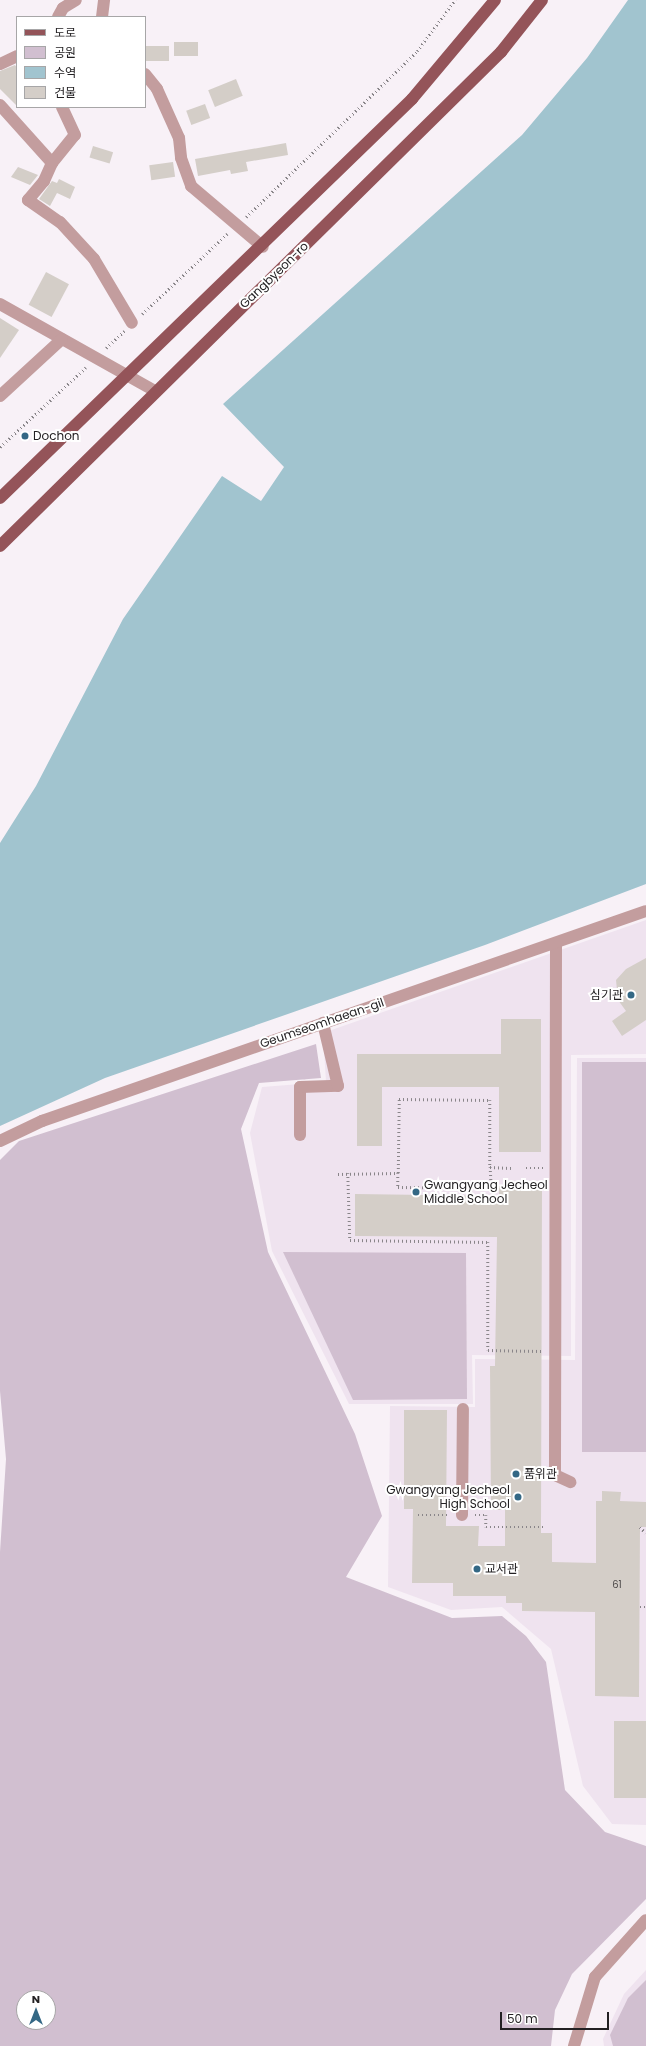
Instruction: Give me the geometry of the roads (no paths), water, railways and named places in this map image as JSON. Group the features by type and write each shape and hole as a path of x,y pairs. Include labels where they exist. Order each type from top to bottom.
{"main road":[{"path":"2,493 125,374 263,247 412,99 495,0"},
{"name":"Gangbyeon-ro","path":"0,546 155,391 501,52 542,0"}],"street":[{"path":"59,16 63,8 76,0"},
{"path":"102,16 104,0"},
{"path":"0,64 16,56"},
{"path":"146,75 157,89 179,138 181,158 191,186 263,247"},
{"path":"0,105 52,163"},
{"path":"62,108 75,135 52,163 44,181 28,200 60,222 94,259 132,323"},
{"path":"0,304 155,391"},
{"path":"0,396 62,339"},
{"name":"Geumseomhaean-gil","path":"0,1141 42,1121 323,1023 556,945 646,911"},
{"path":"556,945 555,1475 570,1482"},
{"path":"300,1135 300,1087 338,1086 323,1023"},
{"path":"462,1515 463,1409"},
{"path":"574,2046 595,1977 646,1920"}],"water":[{"path":"628,0 646,0 646,884 485,945 105,1078 0,1126 0,843 36,786 123,619 222,476 261,501 284,467 223,404 522,135 587,58"}],"place":[{"name":"Dochon","path":"25,436"},
{"name":"심기관","path":"631,995"},
{"name":"Gwangyang Jecheol Middle School","path":"416,1192"},
{"name":"품위관","path":"516,1474"},
{"name":"Gwangyang Jecheol High School","path":"518,1497"},
{"name":"교서관","path":"477,1569"}]}
